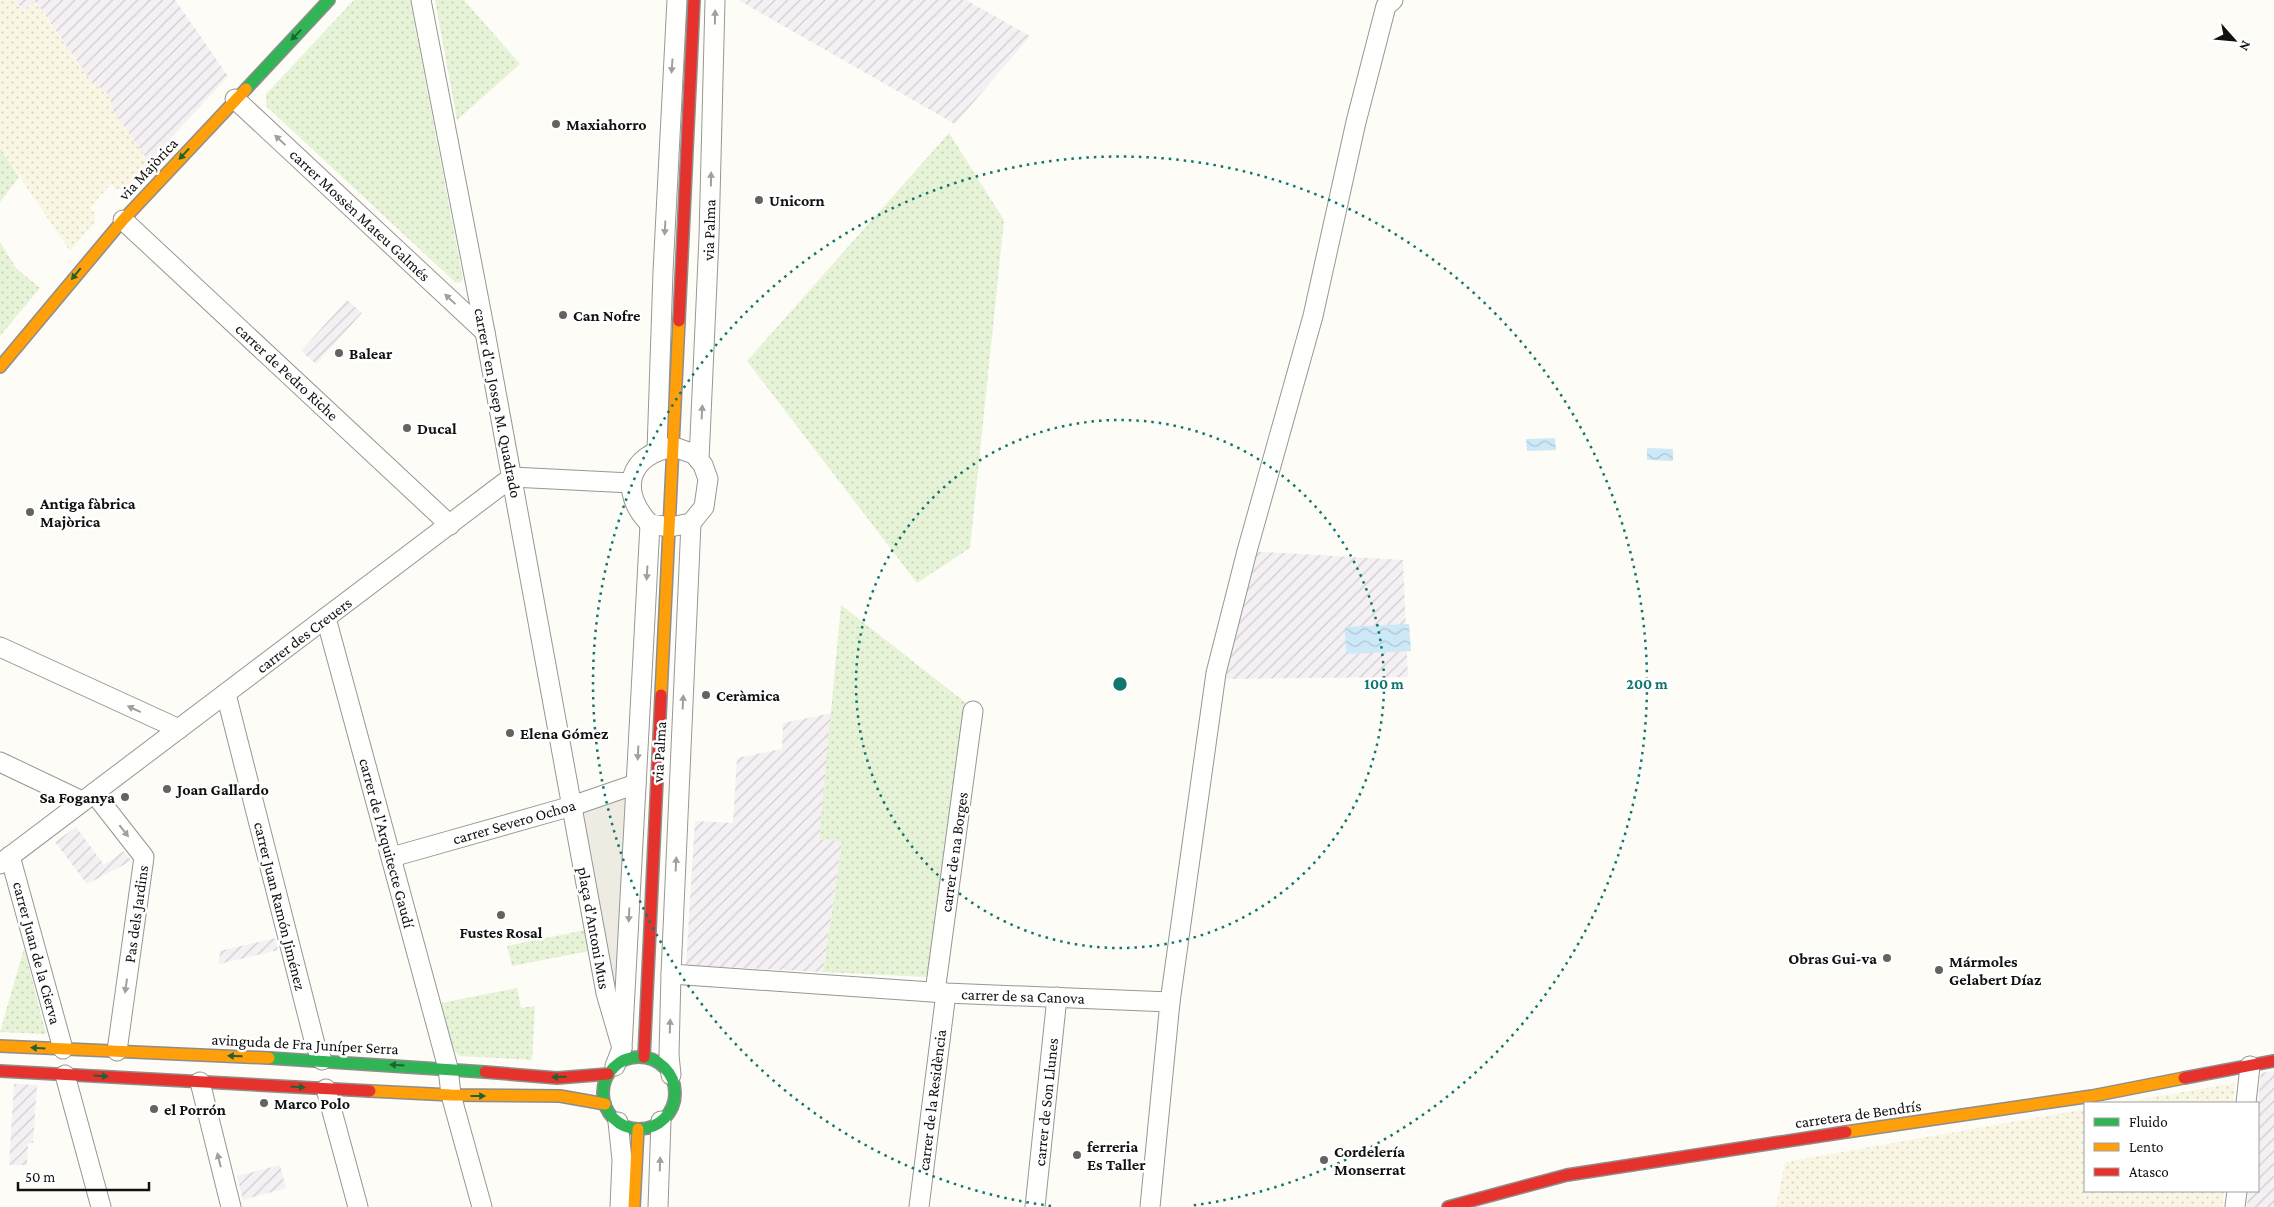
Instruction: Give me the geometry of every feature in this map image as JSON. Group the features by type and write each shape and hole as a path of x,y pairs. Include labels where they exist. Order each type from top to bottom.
{"main road":[{"name":"via Majòrica","path":"0,367 123,220 329,0"},
{"name":"via Palma","path":"644,1057 670,527 665,449 694,0"},
{"name":"avinguda de Fra Juníper Serra","path":"0,1046 322,1060 448,1068 557,1078 611,1070"},
{"path":"634,1057 644,1057 656,1061 671,1075 675,1091 674,1102 670,1112 662,1121 652,1127 638,1129 618,1122 611,1116 605,1104 603,1094 611,1070 634,1057"},
{"name":"carretera de Bendrís","path":"1448,1207 1567,1176 1633,1164 2092,1096 2274,1061"},
{"path":"0,1071 451,1096 560,1096 605,1104"},
{"path":"634,1207 638,1129"}],"street":[{"name":"carrer d'en Josep M. Quadrado","path":"421,0 485,332 572,806"},
{"path":"665,449 665,224 677,0"},
{"name":"via Palma","path":"699,460 709,256 715,0"},
{"path":"1150,1207 1170,1002 1216,673 1247,551 1312,316 1356,122 1386,6 1393,0"},
{"name":"carrer Mossèn Mateu Galmés","path":"235,99 485,332"},
{"name":"carrer de Pedro Riche","path":"123,220 450,525"},
{"path":"665,449 694,454 699,460 708,480 704,507 692,523 670,527 650,524 633,502 631,483 640,462 665,449"},
{"path":"512,477 631,483"},
{"name":"carrer des Creuers","path":"5,860 512,477"},
{"name":"via Palma","path":"671,1075 669,1055 671,974 692,523"},
{"name":"via Palma","path":"611,1070 622,1048 650,524"},
{"name":"carrer de l'Arquitecte Gaudí","path":"326,618 448,1068 451,1096 482,1207"},
{"path":"0,647 179,729"},
{"name":"carrer Juan Ramón Jiménez","path":"226,694 315,1044 322,1060"},
{"name":"carrer de na Borges","path":"940,992 973,712"},
{"path":"0,762 88,797"},
{"name":"carrer Severo Ochoa","path":"392,857 572,806 636,784"},
{"name":"Pas dels Jardins","path":"88,797 144,857 117,1051"},
{"name":"plaça d'Antoni Mus","path":"572,806 606,993 622,1048"},
{"name":"carrer Juan de la Cierva","path":"5,860 63,1049"},
{"name":"carrer de sa Canova","path":"671,974 940,992 1170,1002"},
{"name":"carrer de la Residència","path":"919,1207 940,992"},
{"name":"carrer de Son Llunes","path":"1035,1207 1057,997"},
{"path":"2246,1102 2250,1066"},
{"path":"65,1074 101,1207"},
{"path":"200,1082 231,1207"},
{"path":"326,1089 358,1207"},
{"path":"658,1207 662,1121"},
{"path":"618,1122 622,1160 620,1207"},
{"path":"2235,1207 2237,1192"}],"shaded area":[{"path":"0,0 15,0 23,10 35,2 91,81 107,93 113,106 111,108 149,162 124,189 116,189 111,184 90,208 95,213 95,222 70,251 0,148"},
{"path":"15,0 175,0 228,76 149,162 111,108 107,93 91,81 36,2 23,10"},
{"path":"738,0 966,0 1030,36 955,124"},
{"path":"347,300 362,313 316,364 301,351"},
{"path":"1247,551 1403,560 1408,677 1226,679"},
{"path":"832,713 819,839 842,841 823,972 686,965 695,821 733,823 737,758 782,749 783,723"},
{"path":"636,784 625,992 606,993 572,806"},
{"path":"76,827 104,865 124,851 131,861 87,884 55,842"},
{"path":"275,938 278,950 219,964 220,951"},
{"path":"2274,1071 2274,1207 2247,1207 2248,1192 2259,1192 2258,1102 2261,1073"},
{"path":"2235,1083 2233,1102 2126,1102"},
{"path":"14,1084 37,1085 33,1143 28,1143 27,1165 9,1165"},
{"path":"2084,1109 2084,1192 2224,1192 2222,1207 1776,1207 1785,1162"},
{"path":"280,1165 286,1188 243,1200 237,1176"}],"green space":[{"path":"354,0 410,0 463,279 461,282 456,283 266,106 266,94"},
{"path":"435,0 464,0 520,64 457,120"},
{"path":"949,133 1004,220 970,548 917,583 747,361"},
{"path":"0,148 19,177 0,202"},
{"path":"0,242 16,268 40,288 0,336"},
{"path":"841,605 966,703 933,972 926,977 823,972 842,842 819,839"},
{"path":"585,930 589,951 512,966 507,946"},
{"path":"24,948 46,1034 0,1032"},
{"path":"517,988 521,1008 535,1006 532,1060 460,1056 454,1051 441,1003"}],"water":[{"path":"1555,438 1556,450 1527,451 1526,439"},
{"path":"1647,448 1673,449 1673,461 1647,460"},
{"path":"1409,624 1411,651 1346,654 1345,627"}],"traffic: fast":[{"path":"246,89 329,0"},
{"path":"639,1057 653,1060 665,1067 672,1079 675,1093 672,1107 665,1119 653,1126 639,1129 625,1126 613,1119 606,1107 603,1093 606,1079 613,1067 625,1060 639,1057"},
{"path":"269,1058 485,1072"}],"traffic: slow":[{"path":"0,367 123,220 246,89"},
{"path":"661,695 679,321"},
{"path":"0,1046 269,1058"},
{"path":"1846,1132 2092,1096 2184,1078"},
{"path":"370,1091 451,1095 560,1096 605,1104"},
{"path":"634,1207 638,1129"}],"traffic: jam":[{"path":"679,321 694,0"},
{"path":"644,1057 661,695"},
{"path":"2184,1078 2274,1061"},
{"path":"0,1071 370,1091"},
{"path":"485,1072 557,1078 608,1074"},
{"path":"1448,1207 1567,1175 1846,1132"}],"place":[{"name":"Maxiahorro","path":"556,124"},
{"name":"Unicorn","path":"759,200"},
{"name":"Can Nofre","path":"563,315"},
{"name":"Balear","path":"339,353"},
{"name":"Ducal","path":"407,428"},
{"name":"Antiga fàbrica Majòrica","path":"30,512"},
{"name":"Ceràmica","path":"706,695"},
{"name":"Elena Gómez","path":"510,733"},
{"name":"Joan Gallardo","path":"167,789"},
{"name":"Sa Foganya","path":"125,797"},
{"name":"Fustes Rosal","path":"501,915"},
{"name":"Obras Gui-va","path":"1887,958"},
{"name":"Mármoles Gelabert Díaz","path":"1939,970"},
{"name":"Marco Polo","path":"264,1103"},
{"name":"el Porrón","path":"154,1109"},
{"name":"ferreria Es Taller","path":"1077,1155"},
{"name":"Cordelería Monserrat","path":"1324,1160"}]}
